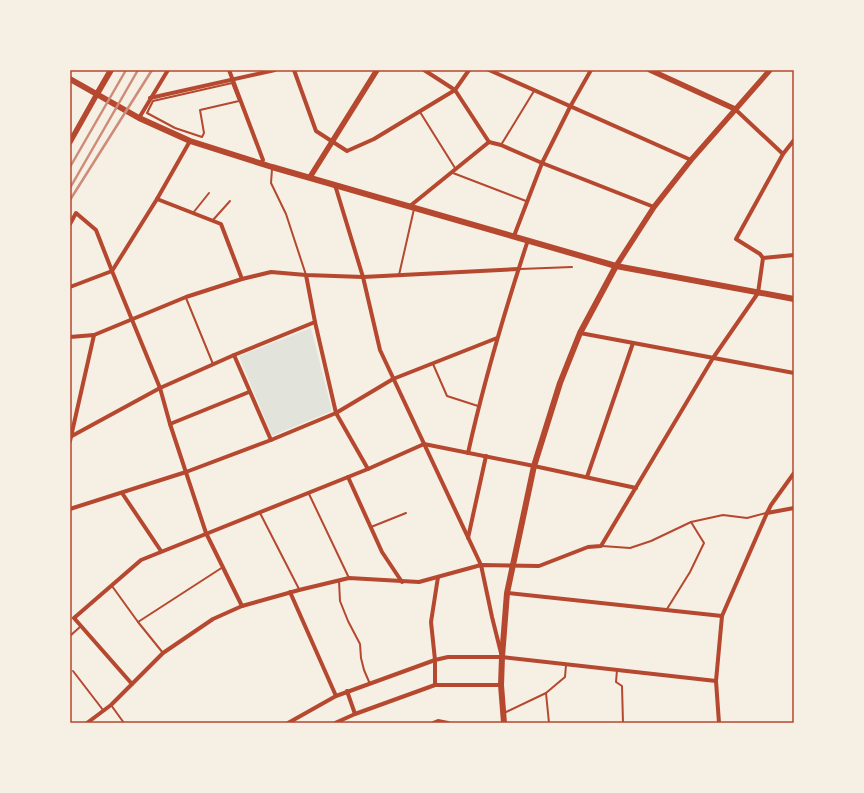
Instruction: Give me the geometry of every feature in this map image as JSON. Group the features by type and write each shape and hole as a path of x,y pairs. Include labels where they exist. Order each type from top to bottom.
{"main road":[{"path":"97,94 111,70"},
{"path":"70,79 139,118 190,141 272,167 412,206 616,266 794,300"},
{"path":"504,723 501,685 507,593 534,466 560,383 580,333 616,266"}],"street":[{"path":"139,118 168,70"},
{"path":"229,70 263,160 261,163"},
{"path":"151,99 275,70"},
{"path":"294,70 316,131 347,151 374,139 456,90 469,70"},
{"path":"310,177 377,70"},
{"path":"424,70 456,90 489,142 501,145 654,207"},
{"path":"489,70 691,160"},
{"path":"514,236 542,162 591,70"},
{"path":"650,70 735,109 783,154"},
{"path":"616,266 654,207 691,160 770,70"},
{"path":"70,142 97,94"},
{"path":"87,723 111,705 163,653 213,619 242,606 290,592 349,578 419,582 481,565 539,566 588,547 600,546 713,358 758,293 763,258 760,254 736,239 783,154 794,140"},
{"path":"70,287 112,271 157,199 190,141"},
{"path":"412,206 451,172 489,142"},
{"path":"335,184 363,277 380,350 481,565 502,657"},
{"path":"157,199 221,224 242,279"},
{"path":"70,224 76,213 96,230 131,320 160,388 170,424 206,533 242,606"},
{"path":"468,453 497,338 528,240"},
{"path":"763,258 794,255"},
{"path":"70,337 94,335 186,297 242,279 271,272 363,277 518,269"},
{"path":"306,275 336,413 368,469"},
{"path":"70,438 160,388 234,355 315,322"},
{"path":"580,333 794,373"},
{"path":"70,438 94,335"},
{"path":"70,509 186,472 271,440 336,413 393,379 497,338"},
{"path":"587,477 633,343"},
{"path":"234,355 271,440"},
{"path":"170,424 249,392"},
{"path":"132,684 81,626 72,618 112,586 141,560 368,469 424,444 636,488"},
{"path":"468,538 486,456"},
{"path":"720,723 716,681 722,616 767,513 794,473"},
{"path":"348,477 382,552 402,582"},
{"path":"122,493 161,551"},
{"path":"767,513 794,508"},
{"path":"435,685 435,660 431,622 438,577"},
{"path":"290,592 336,696"},
{"path":"507,593 722,616"},
{"path":"288,723 336,696 435,660 448,657 502,657 716,681"},
{"path":"335,723 355,714 435,685 501,685"},
{"path":"347,692 355,714"},
{"path":"433,723 438,721 448,723"}],"lane":[{"path":"232,83 239,101 200,110 204,132 202,137 175,128 147,113 151,99 232,83"},
{"path":"501,145 534,90"},
{"path":"420,112 455,169"},
{"path":"272,167 271,183 286,214 306,275"},
{"path":"451,172 526,201"},
{"path":"193,213 209,193"},
{"path":"212,220 230,201"},
{"path":"398,276 412,206"},
{"path":"518,269 572,267"},
{"path":"186,297 213,364"},
{"path":"433,363 447,396 479,406"},
{"path":"309,492 349,578"},
{"path":"259,512 299,590"},
{"path":"371,527 406,513"},
{"path":"600,546 630,548 651,542 691,522 723,515 746,518 767,513"},
{"path":"667,610 690,572 704,543 691,522"},
{"path":"138,622 223,567"},
{"path":"339,581 340,601 360,644 364,670 371,684"},
{"path":"112,586 163,653"},
{"path":"70,636 81,626"},
{"path":"503,714 546,693 565,677 566,664"},
{"path":"617,670 616,682 622,686 623,723"},
{"path":"73,671 104,711"},
{"path":"546,693 549,723"},
{"path":"111,705 124,723"}],"shaded area":[{"path":"311,328 332,411 272,436 239,356"}],"railway":[{"path":"70,167 126,70"},
{"path":"70,188 138,70"},
{"path":"70,200 152,70"}]}
